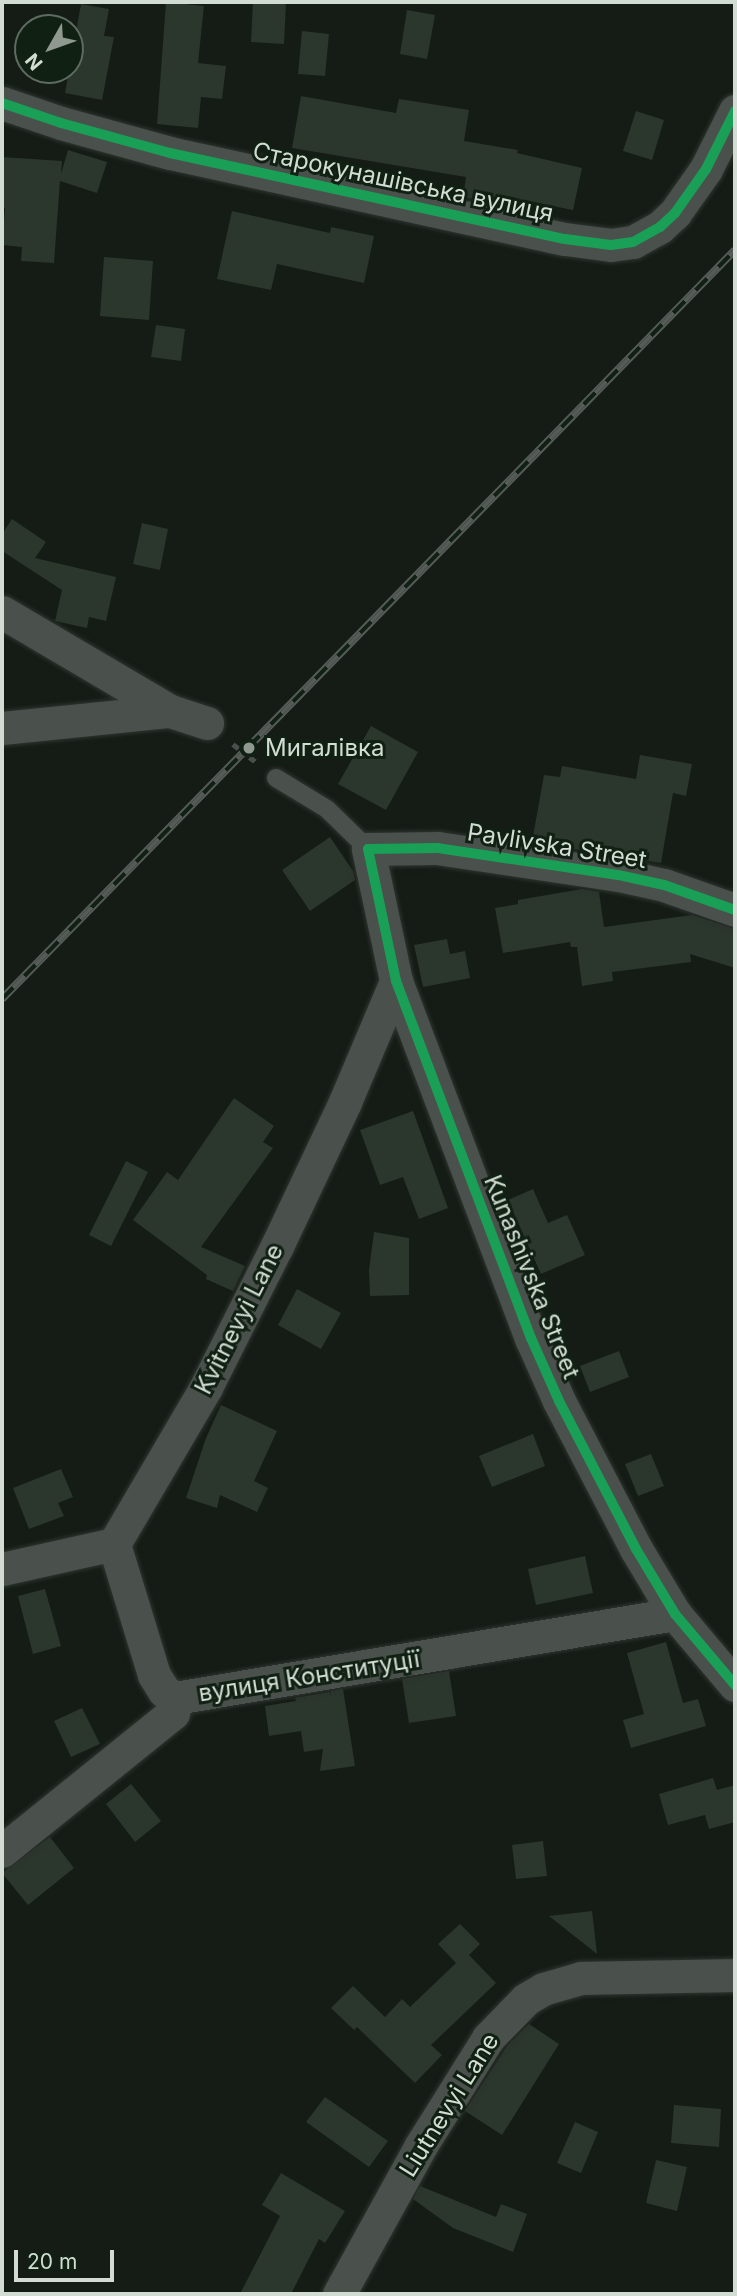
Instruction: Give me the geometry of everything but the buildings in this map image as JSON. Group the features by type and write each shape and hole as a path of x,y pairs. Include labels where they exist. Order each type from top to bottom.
{"street":[{"name":"Старокунашівська вулиця","path":"2,103 61,123 170,153 565,239 611,245 633,242 660,227 676,213 706,169 735,111"},
{"path":"2,612 170,711 207,723"},
{"path":"2,727 170,711"},
{"name":"Pavlivska Street","path":"368,849 438,848 578,869 664,885 735,910"},
{"name":"Kunashivska Street","path":"368,849 396,981 531,1338 601,1483 675,1614 735,1685"},
{"name":"Kvitnevyi Lane","path":"114,1544 206,1387 271,1258 345,1102 396,981"},
{"path":"2,1569 114,1544 154,1675 164,1691 175,1698"},
{"name":"вулиця Конституції","path":"2,1852 173,1713 175,1698 675,1614"},
{"name":"Liutnevyi Lane","path":"338,2294 419,2147 481,2049 526,1998 543,1989 581,1978 735,1975"}],"lane":[{"path":"276,778 327,809 368,849"}],"path":[{"path":"207,723 276,778"}],"railway":[{"path":"2,999 735,250"}],"cycle path":[{"path":"2,103 61,123 170,153 565,239 611,245 633,242 660,227 675,213 706,169 735,111"},
{"path":"735,910 664,885 618,875 438,848 368,849 396,981 531,1338 559,1401 636,1549 675,1614 735,1685"}],"place":[{"name":"Мигалівка","path":"249,748"}]}
